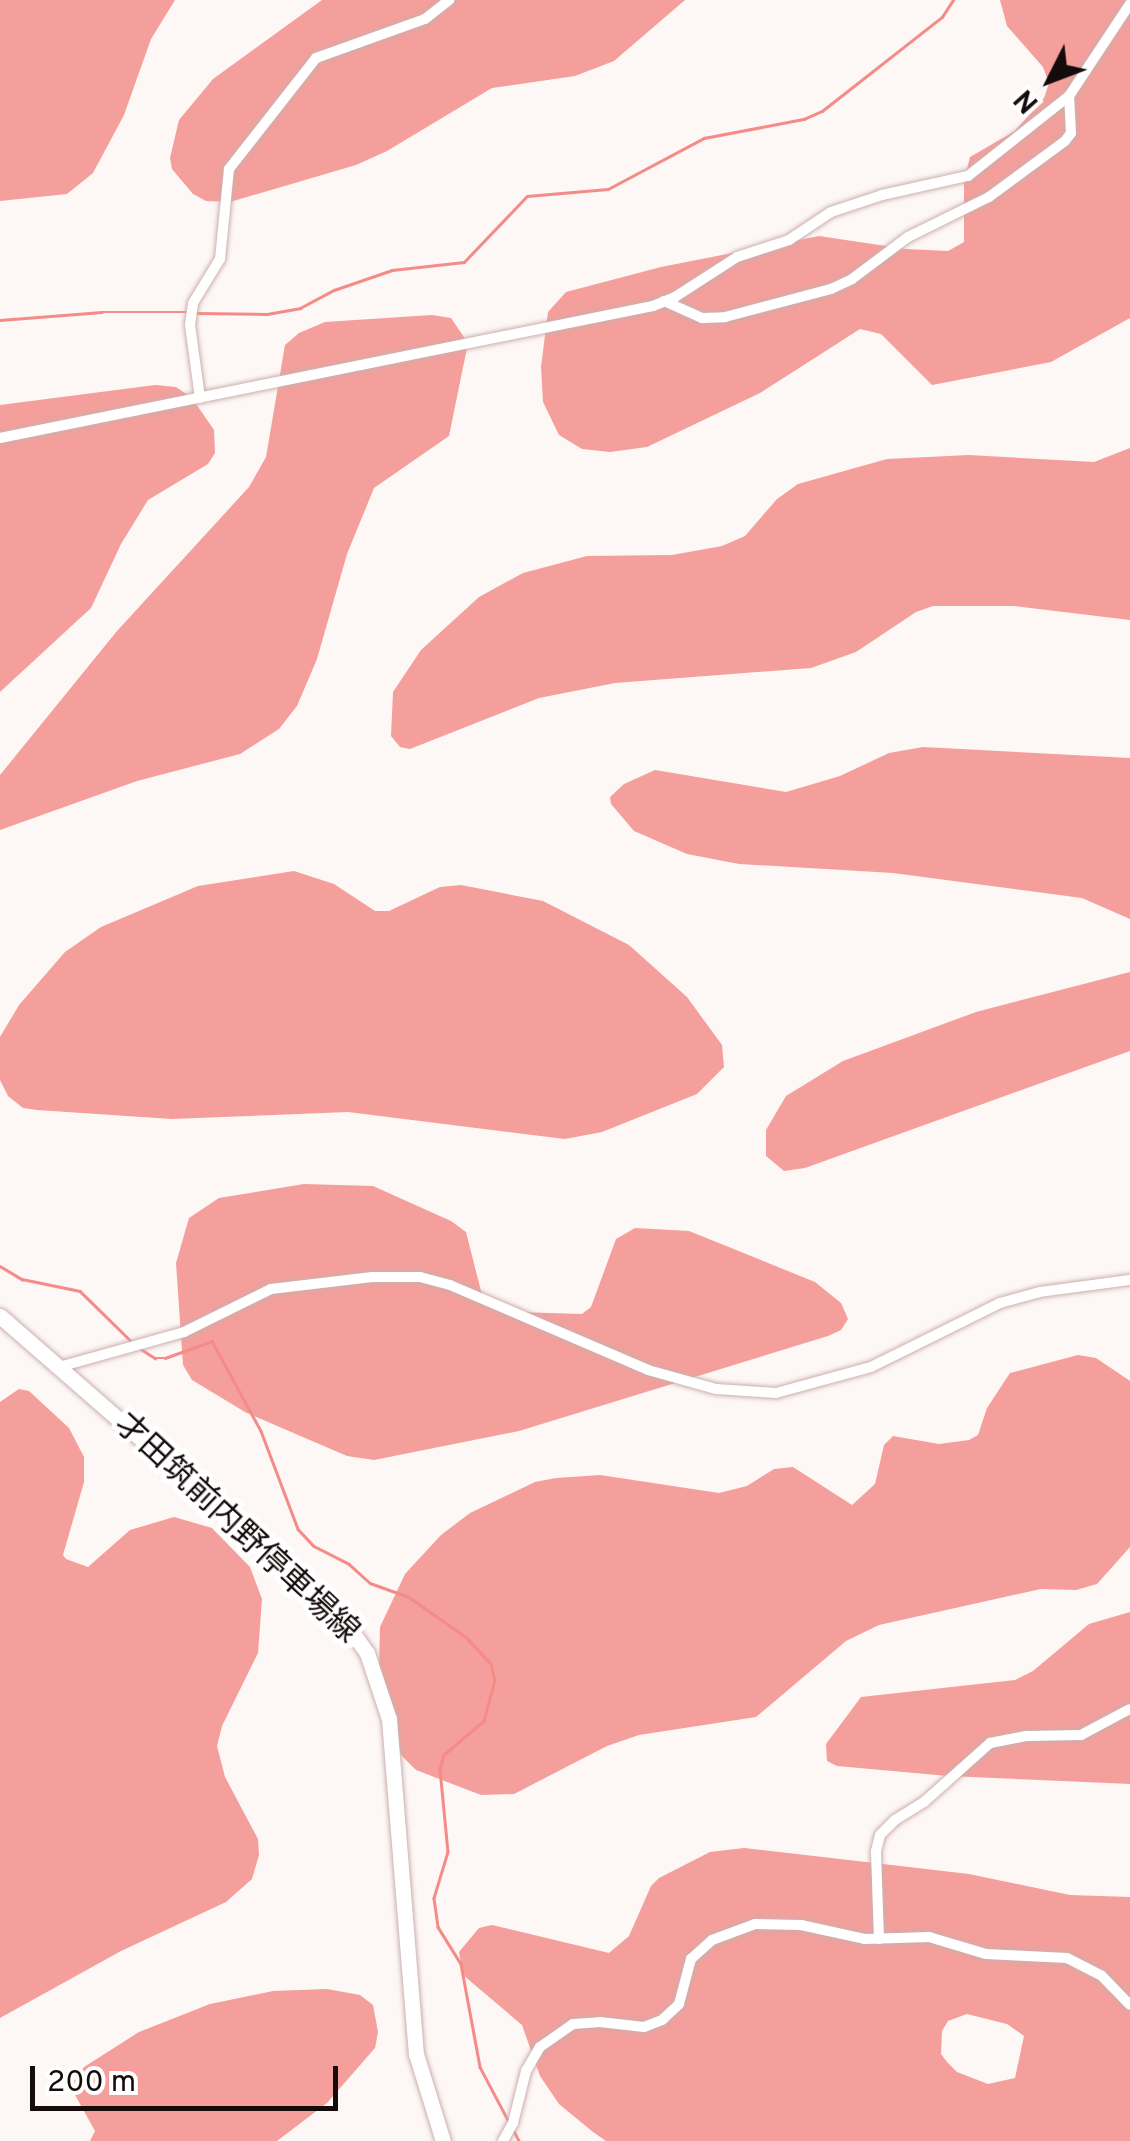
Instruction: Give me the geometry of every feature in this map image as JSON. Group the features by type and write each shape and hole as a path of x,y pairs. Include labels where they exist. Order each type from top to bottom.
{"main road":[{"name":"才田筑前内野停車場線","path":"0,1316 292,1571 348,1626 367,1653 390,1719 416,2054 443,2141"}],"street":[{"path":"200,398 190,324 193,302 220,259 229,169 316,58 425,19 449,0"},
{"path":"0,438 664,301 708,279 738,257 790,240 832,212 882,195 968,176 1068,96 1130,4"},
{"path":"664,301 702,318 725,317 831,289 908,237 989,197 1065,141 1070,132 1068,96"},
{"path":"60,1367 184,1332 271,1289 372,1277 420,1277 450,1284 648,1370 716,1389 776,1393 871,1367 1000,1303 1130,1280"},
{"path":"878,1939 876,1851 880,1835 895,1820 924,1802 990,1742 1027,1736 1081,1735 1130,1710"},
{"path":"503,2141 513,2123 526,2071 540,2047 573,2024 600,2022 644,2027 662,2020 679,2004 690,1959 712,1940 774,1922 878,1939 929,1937 966,1951 1067,1958 1102,1976 1130,2005"}],"shaded area":[{"path":"0,0 175,0 151,39 124,115 93,173 67,194 0,201"},
{"path":"322,0 685,0 614,61 575,76 492,88 387,151 356,165 230,202 206,201 193,194 172,169 170,158 179,120 213,79"},
{"path":"1000,0 1130,0 1130,318 1051,362 932,385 881,334 860,329 760,393 647,447 610,452 582,449 559,435 543,402 541,367 548,312 566,292 661,267 819,236 948,251 964,242 964,181 970,157 1015,131 1044,98 1049,83 1043,67 1007,26"},
{"path":"432,315 451,318 468,343 449,436 374,488 347,554 317,659 297,706 279,729 240,754 137,781 0,830 0,775 117,631 249,487 266,457 285,345 299,333 325,322"},
{"path":"155,385 176,387 192,398 214,430 215,453 208,464 148,500 121,544 91,608 0,692 0,405"},
{"path":"1130,448 1130,620 1014,606 933,606 916,612 856,652 811,668 615,683 539,698 410,749 400,747 391,736 393,692 421,650 479,597 523,573 587,556 672,555 722,546 745,536 777,499 798,484 887,459 969,455 1094,462"},
{"path":"923,747 1130,758 1130,919 1082,898 893,873 739,864 687,854 634,831 611,804 610,797 624,784 655,770 786,792 840,776 889,753"},
{"path":"294,871 334,884 375,911 389,911 440,887 461,885 543,901 629,945 687,997 722,1045 724,1067 697,1094 602,1132 565,1139 348,1112 172,1119 37,1110 23,1108 8,1096 0,1080 0,1037 19,1005 65,952 101,927 198,886"},
{"path":"1130,972 1130,1051 805,1168 784,1171 766,1156 766,1130 786,1096 843,1061 976,1012"},
{"path":"304,1184 373,1186 451,1221 466,1232 481,1291 488,1301 516,1312 582,1314 591,1307 616,1239 635,1228 689,1231 815,1282 841,1303 848,1319 841,1330 828,1336 519,1431 374,1460 347,1456 245,1412 192,1380 183,1365 176,1263 189,1218 219,1198"},
{"path":"1078,1355 1096,1358 1130,1381 1130,1547 1097,1584 1076,1590 1041,1589 879,1625 846,1641 756,1717 639,1735 607,1746 514,1794 481,1795 416,1770 401,1755 379,1667 380,1627 405,1574 441,1535 470,1513 535,1482 556,1478 600,1475 719,1493 747,1486 774,1469 793,1467 852,1505 875,1484 884,1445 893,1436 939,1444 969,1440 978,1435 987,1408 1010,1373"},
{"path":"19,1389 29,1391 69,1428 84,1457 84,1482 63,1555 66,1559 88,1567 130,1530 174,1517 212,1528 250,1567 262,1599 258,1653 222,1726 217,1746 225,1777 258,1839 259,1855 252,1879 226,1902 121,1951 0,2018 0,1402"},
{"path":"1130,1612 1130,1784 948,1776 837,1766 827,1761 826,1744 861,1697 1015,1680 1033,1671 1089,1624"},
{"path":"744,1848 969,1874 1070,1895 1130,1897 1130,2141 606,2141 559,2104 540,2076 522,2025 463,1975 459,1952 479,1928 492,1925 609,1953 629,1936 651,1886 659,1878 710,1852","holes":["967,2014 1007,2024 1024,2036 1015,2078 988,2084 957,2072 941,2054 942,2031 948,2021"]},
{"path":"327,1989 360,1995 373,2005 378,2032 375,2048 327,2103 277,2141 90,2141 95,2131 70,2086 84,2067 139,2032 210,2004 273,1991"}],"waterway":[{"path":"196,313 267,314 300,308 334,290 392,270 464,262 527,196 608,189 704,138 804,119 822,111 942,17 953,0"},
{"path":"0,320 102,312 188,312"},
{"path":"0,1266 22,1279 80,1291 131,1341"},
{"path":"141,1349 155,1358 165,1358 212,1341 261,1431 298,1529 314,1546 349,1564 370,1583 409,1597 466,1637 491,1664 495,1680 484,1721 444,1755 440,1769 448,1852 434,1898 438,1927 461,1964 480,2067 509,2122"},
{"path":"513,2129 519,2141"}]}
